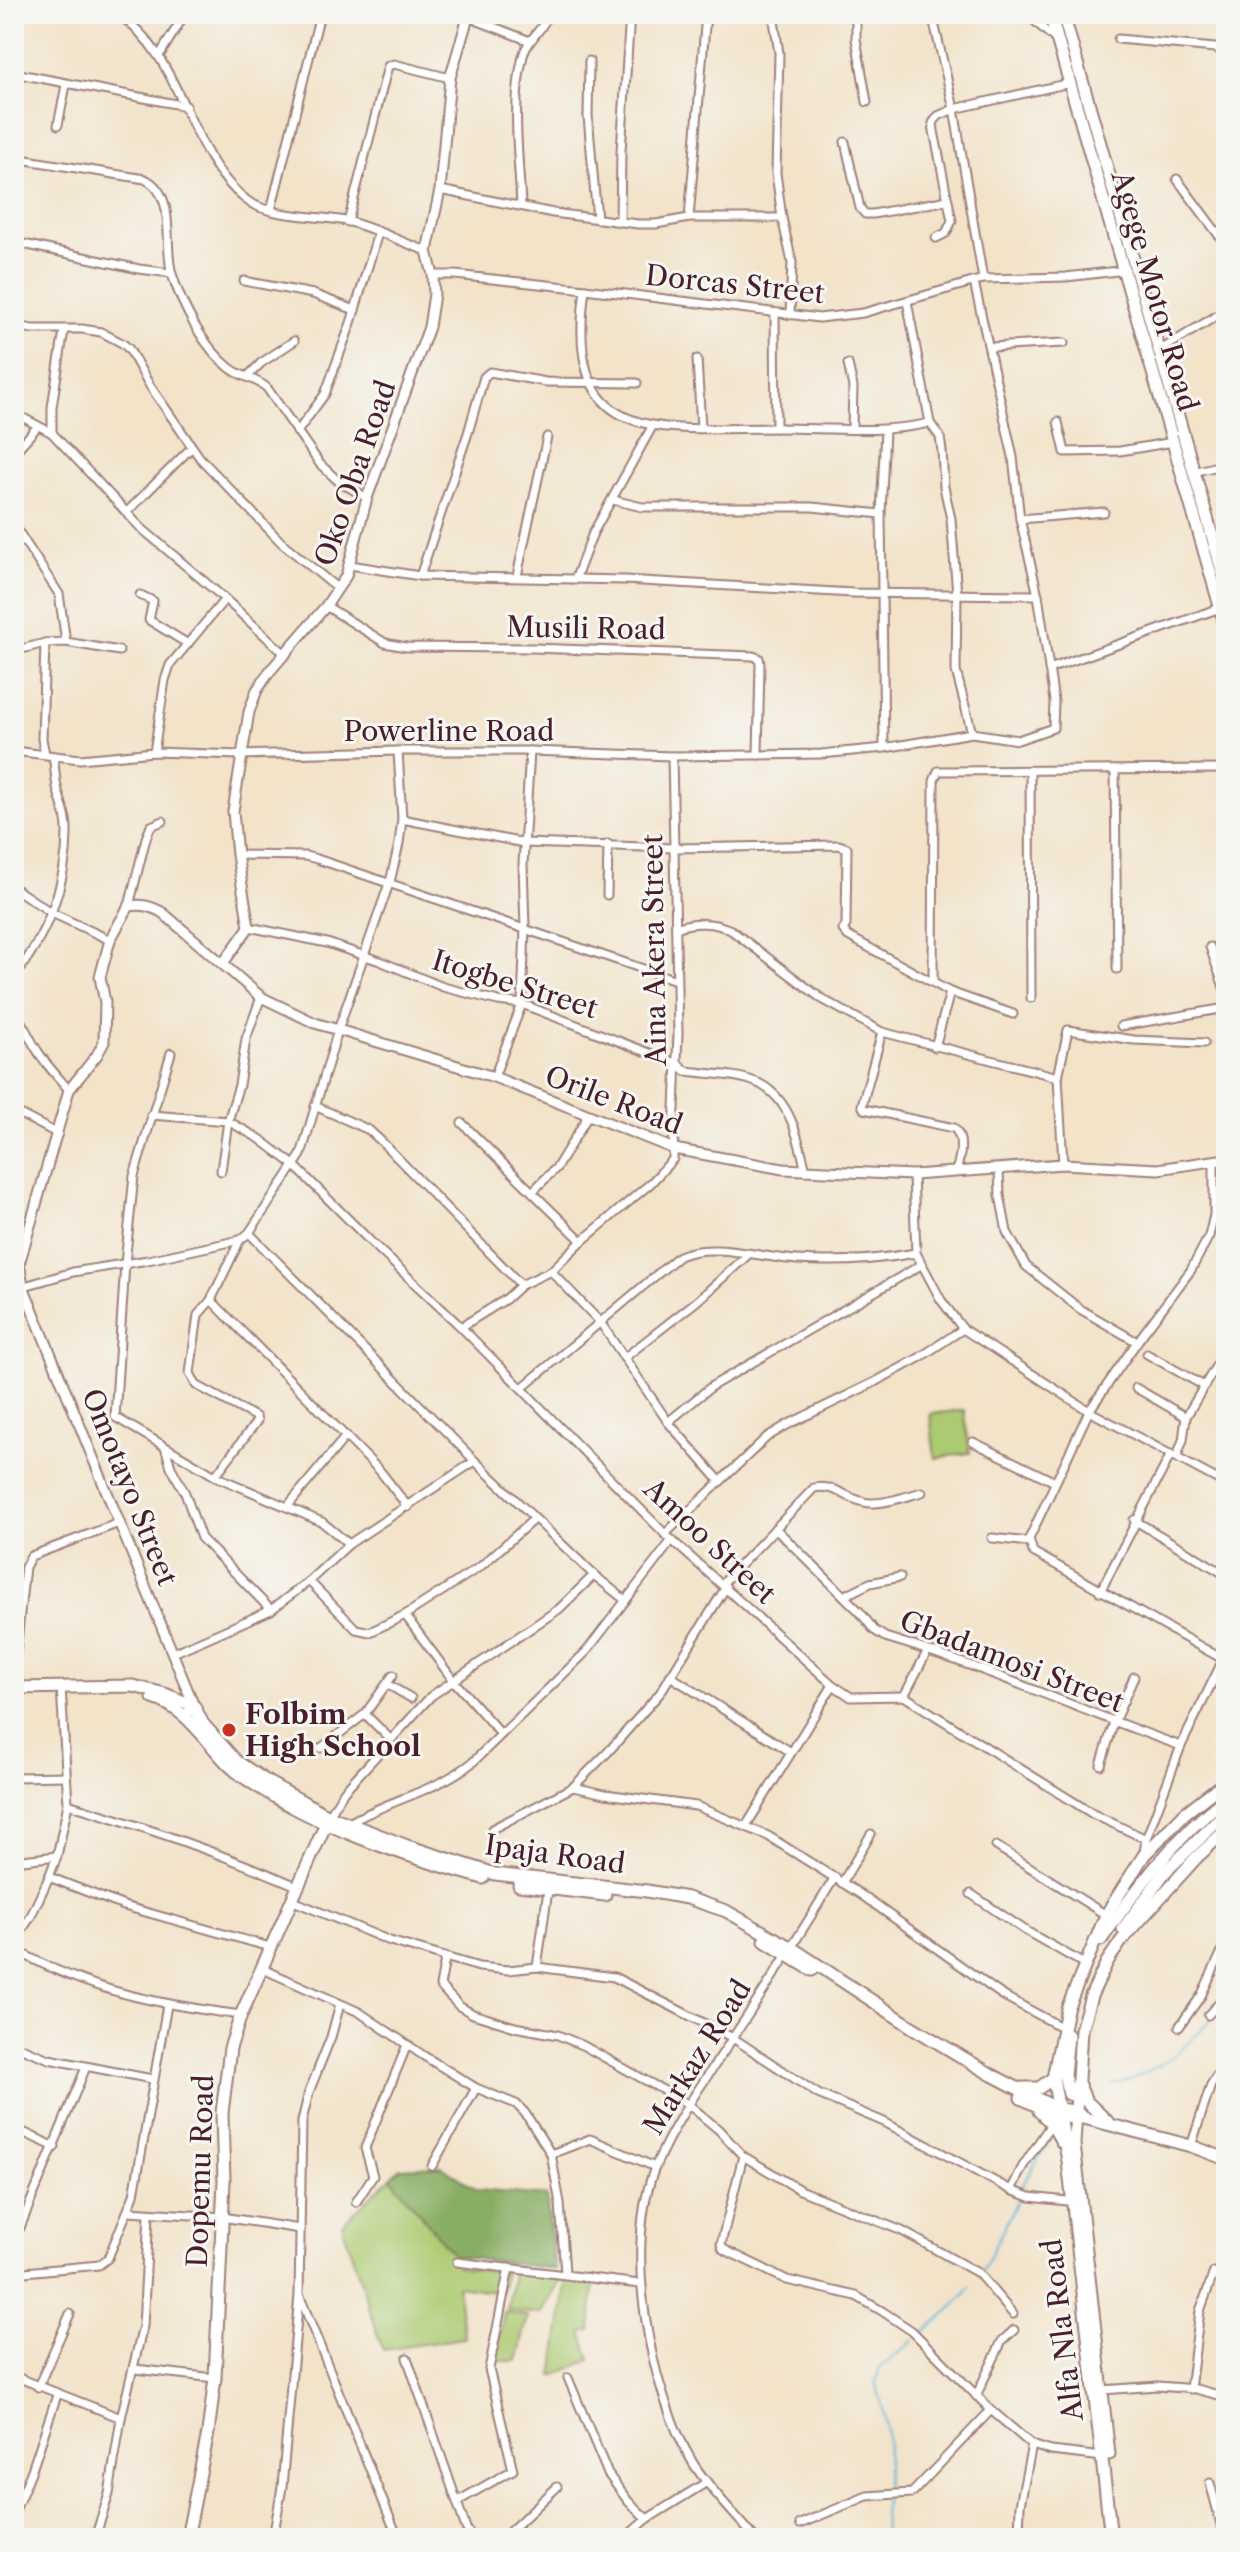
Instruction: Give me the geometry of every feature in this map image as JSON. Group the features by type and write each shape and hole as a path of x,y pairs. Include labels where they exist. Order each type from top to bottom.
{"main road":[{"name":"Agege Motor Road","path":"1050,14 1065,43 1130,269 1173,442 1222,583 1220,608 1226,627"},
{"name":"Agege Motor Road","path":"1063,14 1072,83 1159,351 1193,472 1200,516"},
{"path":"14,1688 142,1688 190,1710"},
{"path":"14,1695 61,1689"},
{"name":"Ipaja Road","path":"190,1710 236,1761 328,1820 495,1874 647,1891 726,1911 1057,2116"},
{"path":"1009,2084 1033,2090 1048,2084 1053,2078 1073,1990 1106,1915 1144,1855 1176,1821 1226,1781"},
{"path":"1226,1798 1150,1873 1088,1959 1068,2039 1064,2075 1069,2094 1075,2096 1085,2013 1123,1929 1165,1872 1226,1813"},
{"name":"Dopemu Road","path":"187,2538 208,2433 215,2378 224,2181 221,2136 224,2082 241,2015 328,1820"},
{"name":"Ipaja Road","path":"347,1827 436,1865 494,1881 548,1890 686,1901"},
{"path":"1107,1962 1134,1925 1224,1834"},
{"name":"Ipaja Road","path":"790,1952 917,2037 1033,2105 1057,2116 1078,2116 1191,2146 1226,2159"},
{"path":"1076,2074 1086,2101 1099,2116 1117,2127"},
{"name":"Alfa Nla Road","path":"1053,2078 1057,2116 1075,2202 1102,2390 1111,2538"},
{"name":"Alfa Nla Road","path":"1075,2096 1078,2116 1074,2144 1075,2202 1117,2538"},
{"path":"1074,2144 1086,2130 1099,2122"}],"street":[{"path":"117,14 141,33 159,56 215,165 244,198 271,210 348,222 427,251"},
{"path":"159,56 185,14"},
{"path":"271,210 320,14"},
{"path":"521,206 516,110 521,65 530,41 538,34 548,14"},
{"path":"620,222 621,151 630,14"},
{"path":"689,218 706,14"},
{"path":"773,14 779,53 776,173 792,262 790,315"},
{"path":"856,14 856,39 867,102"},
{"path":"932,14 954,109 990,347 1013,457 1020,519 1038,595 1049,669 1220,608"},
{"path":"1027,14 1065,43"},
{"path":"468,16 530,41"},
{"name":"Oko Oba Road","path":"249,927 233,811 249,712 257,690 270,671 326,606 350,565 367,498 429,327 434,294 427,251 440,190 450,78 468,16"},
{"path":"1118,39 1215,48 1223,51 1226,57"},
{"path":"589,61 588,116 597,219"},
{"path":"348,222 388,66 394,64 450,78"},
{"path":"14,73 186,106"},
{"path":"936,238 946,233 952,221 933,123 938,116 954,109 1072,83"},
{"path":"58,125 66,85"},
{"path":"845,142 860,208 865,214 948,200"},
{"path":"14,158 145,179 160,188 171,273 205,341 227,366 258,380 267,388 320,464 337,480 367,498"},
{"path":"1177,179 1226,245"},
{"path":"440,190 620,222 656,224 689,218 782,218"},
{"path":"297,432 325,394 378,233"},
{"path":"14,242 171,273"},
{"name":"Dorcas Street","path":"433,275 585,289 819,318 841,317 979,281 1039,279 1130,269"},
{"path":"244,281 298,290 355,310"},
{"path":"585,289 580,343 590,384 620,415 652,427 885,430 930,423"},
{"path":"907,301 930,423 940,437 957,594 956,671 972,733"},
{"path":"1159,351 1226,310"},
{"path":"775,313 776,428"},
{"path":"14,325 32,329 101,332 122,343 129,349 191,448 281,542 338,589"},
{"path":"52,433 52,407 64,330"},
{"path":"248,376 261,363 294,341"},
{"path":"990,347 1064,343"},
{"path":"697,359 701,428"},
{"path":"848,364 853,387 852,428"},
{"path":"420,576 484,377 490,372 499,372 546,382 637,383"},
{"path":"14,413 52,433 140,527 286,655"},
{"path":"1058,422 1065,452 1120,451 1173,442"},
{"path":"14,453 38,426"},
{"path":"575,580 593,533 652,427"},
{"path":"884,748 881,514 885,430"},
{"path":"517,576 547,437"},
{"path":"127,512 191,448"},
{"path":"1193,472 1226,464"},
{"path":"613,500 642,507 812,507 881,514"},
{"path":"1020,519 1104,512"},
{"path":"14,525 59,594 66,642"},
{"path":"350,565 420,576 517,576 884,594 1038,595"},
{"path":"140,595 153,601 149,620 188,644"},
{"path":"154,752 170,665 225,599"},
{"name":"Musili Road","path":"326,606 385,643 406,647 575,649 759,658 758,755"},
{"path":"14,651 45,643 66,642 119,651"},
{"path":"14,977 33,950 52,913 64,865 67,831 49,755 42,739 45,643"},
{"name":"Powerline Road","path":"14,751 80,759 154,752 240,755 530,751 672,756 821,754 884,748 972,733 1018,740 1053,728 1054,701 1049,669"},
{"path":"19,1287 73,1272 240,1240 249,1233 285,1184 301,1155 338,1030 389,883 402,819 398,751"},
{"path":"494,1077 522,1004 524,843 530,751"},
{"name":"Aina Akera Street","path":"672,756 678,1064 674,1149"},
{"path":"933,981 934,776 938,771 1226,769"},
{"path":"1030,771 1031,998"},
{"path":"1115,771 1117,969"},
{"path":"402,819 524,843 675,848 833,844 847,848 846,925 843,930 864,946 950,992 1013,1014"},
{"path":"16,1260 58,1134 69,1090 104,1042 105,1002 100,977 110,940 129,906 146,838 151,826 163,821"},
{"path":"607,895 608,844"},
{"path":"237,855 305,856 676,980"},
{"path":"14,888 52,913 110,940"},
{"name":"Orile Road","path":"129,906 152,906 224,962 261,997 315,1023 494,1077 674,1149 806,1171 913,1175 1063,1164 1158,1169 1226,1159"},
{"path":"676,928 686,924 718,924 731,930 822,999 882,1032 1058,1077"},
{"path":"224,962 249,927"},
{"name":"Itogbe Street","path":"249,927 301,936 363,954 443,987 522,1004 678,1064 686,1071 750,1081 770,1092 790,1118 806,1171"},
{"path":"1210,947 1226,993"},
{"path":"935,1047 950,992"},
{"path":"221,1171 228,1121 239,1085 246,1039 261,997"},
{"path":"1121,1026 1226,1008"},
{"path":"14,1012 26,1026 31,1042 42,1058 69,1090"},
{"path":"1063,1164 1058,1077 1068,1030 1134,1040 1204,1043"},
{"path":"882,1032 862,1105 864,1109 954,1128 960,1135 961,1156 956,1171"},
{"path":"171,1053 134,1176 113,1412 119,1421 166,1450 215,1476 322,1522 349,1544"},
{"path":"315,1106 353,1122 376,1136 521,1285"},
{"path":"14,1111 58,1134"},
{"path":"151,1115 228,1121"},
{"path":"533,1191 557,1167 588,1116"},
{"name":"Amoo Street","path":"228,1121 260,1139 294,1165 461,1327 665,1534 833,1685 851,1697 904,1696"},
{"path":"462,1123 582,1241"},
{"path":"461,1327 506,1299 521,1285 551,1271 651,1183 673,1159 674,1149"},
{"path":"1144,1855 1146,1839 1181,1746 1224,1660 1033,1552 1029,1542 1031,1530 1089,1411 1191,1270 1209,1236 1214,1215 1214,1161"},
{"path":"999,1170 1007,1232 1026,1266 1080,1309 1137,1342"},
{"path":"913,1175 916,1253 941,1300 963,1329 1089,1411 1226,1484"},
{"path":"249,1233 534,1519 625,1600"},
{"path":"215,1476 257,1421 256,1417 196,1385 190,1373 198,1315 211,1300 240,1240"},
{"path":"522,1388 679,1256 696,1250 837,1262 869,1261 916,1253"},
{"path":"624,1358 697,1301 749,1254"},
{"name":"Omotayo Street","path":"16,1260 19,1287 173,1653 190,1710"},
{"path":"668,1422 712,1386 921,1265"},
{"path":"551,1271 600,1322 668,1422 719,1480"},
{"path":"211,1300 380,1471 408,1507"},
{"path":"665,1534 767,1437 919,1358 963,1329"},
{"path":"1100,1592 1134,1520 1183,1440 1186,1417 1226,1349"},
{"path":"1147,1354 1204,1386"},
{"path":"1136,1388 1186,1417"},
{"path":"287,1507 346,1436"},
{"path":"973,1442 1055,1482"},
{"path":"166,1450 201,1538 271,1610"},
{"path":"173,1653 271,1610 309,1581 349,1544 475,1461"},
{"path":"492,1829 573,1787 608,1752 660,1693 724,1586 814,1488 834,1488 871,1503 922,1492"},
{"path":"309,1581 356,1629 370,1632 405,1615 481,1566 534,1519"},
{"path":"1134,1520 1226,1575"},
{"path":"14,1673 17,1602 25,1567 31,1556 119,1523"},
{"name":"Gbadamosi Street","path":"775,1528 874,1630 885,1637 1030,1687 1181,1746"},
{"path":"992,1538 1029,1542"},
{"path":"347,1827 375,1809 456,1776 586,1652 672,1540"},
{"path":"328,1820 344,1791 440,1689 559,1609 594,1575"},
{"path":"844,1596 870,1583 900,1577"},
{"path":"405,1615 453,1680 500,1733"},
{"path":"927,1652 904,1696 1093,1814 1146,1839"},
{"path":"321,1748 365,1714 393,1675"},
{"path":"670,1676 791,1752"},
{"path":"1101,1765 1114,1722 1134,1677"},
{"path":"387,1684 411,1698"},
{"path":"746,1826 833,1685"},
{"path":"61,1689 68,1804 57,1856 31,1916 14,1946 95,1987 167,2005 241,2015"},
{"path":"365,1714 390,1739"},
{"path":"14,1777 65,1776"},
{"path":"573,1787 696,1806 768,1836 839,1880 1002,1995 1063,2028"},
{"path":"68,1804 233,1858 297,1886"},
{"name":"Markaz Road","path":"752,2535 693,2463 671,2417 655,2363 640,2284 640,2233 655,2167 688,2104 871,1834"},
{"path":"996,1846 1106,1915"},
{"path":"14,1861 57,1856"},
{"path":"49,1877 124,1906 270,1947"},
{"path":"537,1967 548,1890"},
{"path":"971,1894 1026,1931 1088,1959"},
{"path":"291,1900 390,1941 445,1959 479,1967 508,1970 537,1967 614,1977 733,2038 818,2094 884,2122 1011,2190 1030,2197 1075,2202"},
{"path":"1179,2027 1201,1996 1226,1943"},
{"path":"445,1959 440,1986 459,2006 490,2020 558,2035 584,2046 688,2104 719,2130 743,2156 800,2190 902,2231 978,2273 1013,2314"},
{"path":"263,1969 359,2012 476,2088 516,2104 525,2113 551,2154 560,2203 565,2273"},
{"path":"1208,2015 1226,1996"},
{"path":"273,2538 282,2487 299,2295 302,2121 340,2004"},
{"path":"14,2273 99,2265 108,2258 129,2211 136,2182 167,2005"},
{"path":"14,2045 49,2059 152,2079"},
{"path":"356,2202 373,2176 365,2148 407,2045"},
{"path":"1191,2146 1211,2085 1226,2061"},
{"path":"19,2230 86,2067"},
{"path":"432,2166 476,2088"},
{"path":"1011,2190 1023,2166 1057,2116"},
{"path":"14,2128 55,2147"},
{"path":"551,2154 590,2139 655,2167"},
{"path":"743,2156 721,2244 727,2252 787,2280 856,2296 912,2331 976,2396 1032,2445 1051,2451 1106,2457"},
{"path":"129,2211 222,2217 300,2229"},
{"path":"95,2538 109,2494 121,2418 143,2326 149,2214"},
{"path":"457,2262 640,2284"},
{"path":"458,2501 513,2470 489,2369 509,2268"},
{"path":"1190,2389 1200,2311 1214,2272"},
{"path":"299,2295 398,2538"},
{"path":"38,2387 70,2314"},
{"path":"976,2396 1002,2341 1014,2330"},
{"path":"407,2358 472,2538"},
{"path":"135,2369 215,2378"},
{"path":"14,2376 121,2418"},
{"path":"568,2378 608,2474 628,2501 647,2519"},
{"path":"1102,2390 1158,2386 1226,2397"},
{"path":"14,2513 57,2395"},
{"path":"800,2524 867,2496 912,2493 991,2410"},
{"path":"1019,2538 1020,2505 1032,2445"},
{"path":"625,2538 647,2519 707,2482"},
{"path":"1210,2483 1225,2538"},
{"path":"503,2538 557,2487"},
{"path":"944,2538 1018,2529"},
{"path":"742,2538 752,2535"}],"green space":[{"path":"964,1410 970,1453 935,1458 930,1414"},
{"path":"442,2166 477,2190 546,2196 555,2269 454,2256 391,2177 400,2168"},
{"path":"391,2177 454,2256 457,2266 505,2272 501,2292 457,2286 464,2338 383,2350 342,2224"},
{"path":"513,2273 561,2280 541,2314 507,2310"},
{"path":"567,2278 594,2284 591,2330 582,2332 590,2360 553,2376"},
{"path":"504,2312 528,2316 517,2361 496,2361"}],"waterway":[{"path":"1112,2085 1132,2079 1163,2063 1189,2042 1226,2002"},
{"path":"1020,2189 1051,2138"},
{"path":"982,2272 1017,2201"},
{"path":"919,2336 971,2287"},
{"path":"885,2490 887,2436 875,2382 880,2368 914,2340"},
{"path":"883,2538 885,2497"}],"place":[{"name":"Folbim High School","path":"229,1730"}]}
